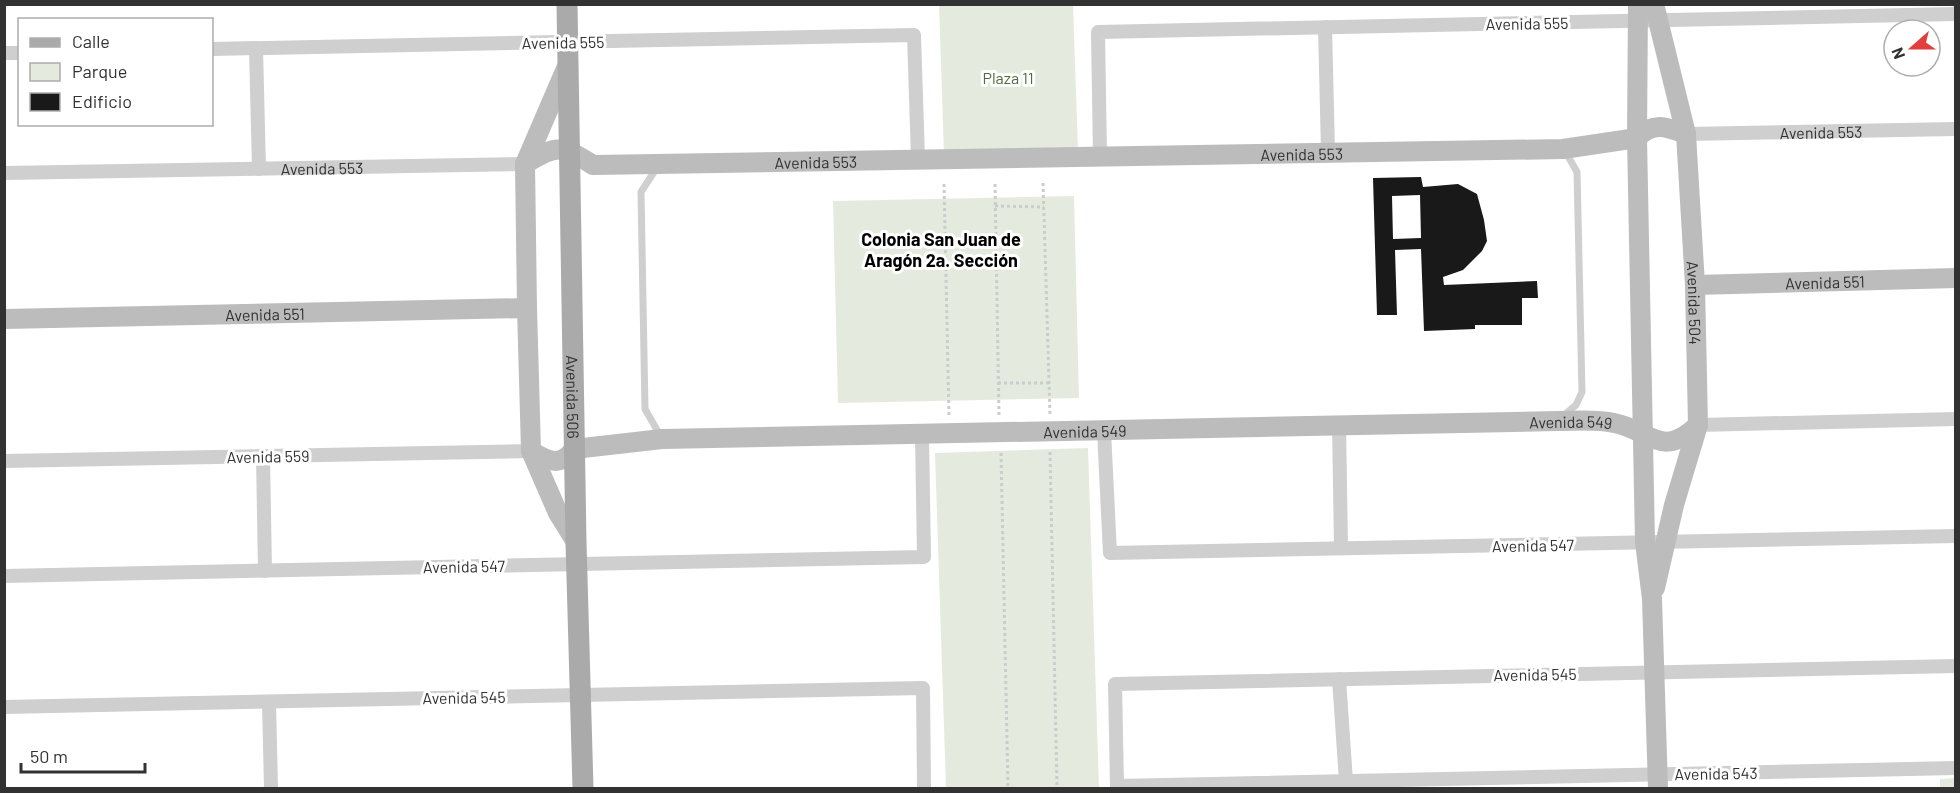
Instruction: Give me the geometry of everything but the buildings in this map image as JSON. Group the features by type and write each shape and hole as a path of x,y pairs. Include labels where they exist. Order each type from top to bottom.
{"main road":[{"name":"Avenida 506","path":"567,4 576,542 584,789"}],"street":[{"name":"Avenida 555","path":"1100,156 1098,32 1325,27 1656,12 1956,14"},
{"name":"Avenida 504","path":"1652,600 1674,505 1698,425 1695,285 1686,134 1656,12"},
{"name":"Avenida 504","path":"1637,13 1637,138 1645,542 1652,600 1656,672 1658,781"},
{"path":"1325,27 1328,152"},
{"name":"Avenida 555","path":"213,49 915,35 918,159"},
{"path":"256,48 259,169"},
{"path":"568,64 525,164 527,308 531,451 558,513 576,542"},
{"name":"Avenida 553","path":"4,173 525,164 551,149 568,149 593,165 1563,149 1637,138 1647,129 1660,126 1686,134 1956,129"},
{"name":"Avenida 551","path":"1695,285 1956,278"},
{"name":"Avenida 551","path":"4,319 527,308"},
{"path":"1698,425 1956,419"},
{"name":"Avenida 549","path":"531,451 546,461 559,462 568,458 574,449 662,439 1558,421 1616,423 1644,436 1669,443 1686,436 1698,425"},
{"path":"1339,424 1341,548"},
{"name":"Avenida 547","path":"1104,431 1110,553 1956,536"},
{"name":"Avenida 547","path":"4,576 924,557 922,435"},
{"name":"Avenida 559","path":"4,461 531,451"},
{"path":"263,456 265,571"},
{"name":"Avenida 545","path":"1117,786 1115,684 1956,666"},
{"path":"1339,679 1346,781"},
{"name":"Avenida 545","path":"4,707 923,688 924,789"},
{"path":"269,702 271,789"},
{"name":"Avenida 543","path":"1117,786 1346,781 1658,781 1956,768"}],"lane":[{"path":"1558,421 1576,405 1582,392 1577,172 1563,149"},
{"path":"659,164 641,192 645,409 662,439"}],"path":[{"path":"1043,183 1050,416"},
{"path":"944,184 949,418"},
{"path":"995,184 999,417"},
{"path":"995,206 1044,207"},
{"path":"998,383 1049,383"},
{"path":"1050,452 1057,789"},
{"path":"1001,453 1008,789"}],"green space":[{"name":"Plaza 11","path":"939,5 1073,5 1078,150 944,154"},
{"path":"1074,196 1079,398 838,403 833,201"},
{"path":"1088,448 1099,788 946,788 935,453"},
{"path":"1955,778 1955,788 1940,788 1940,779"}],"district":[{"name":"Colonia San Juan de Aragón 2a. Sección","path":"941,249"}]}
